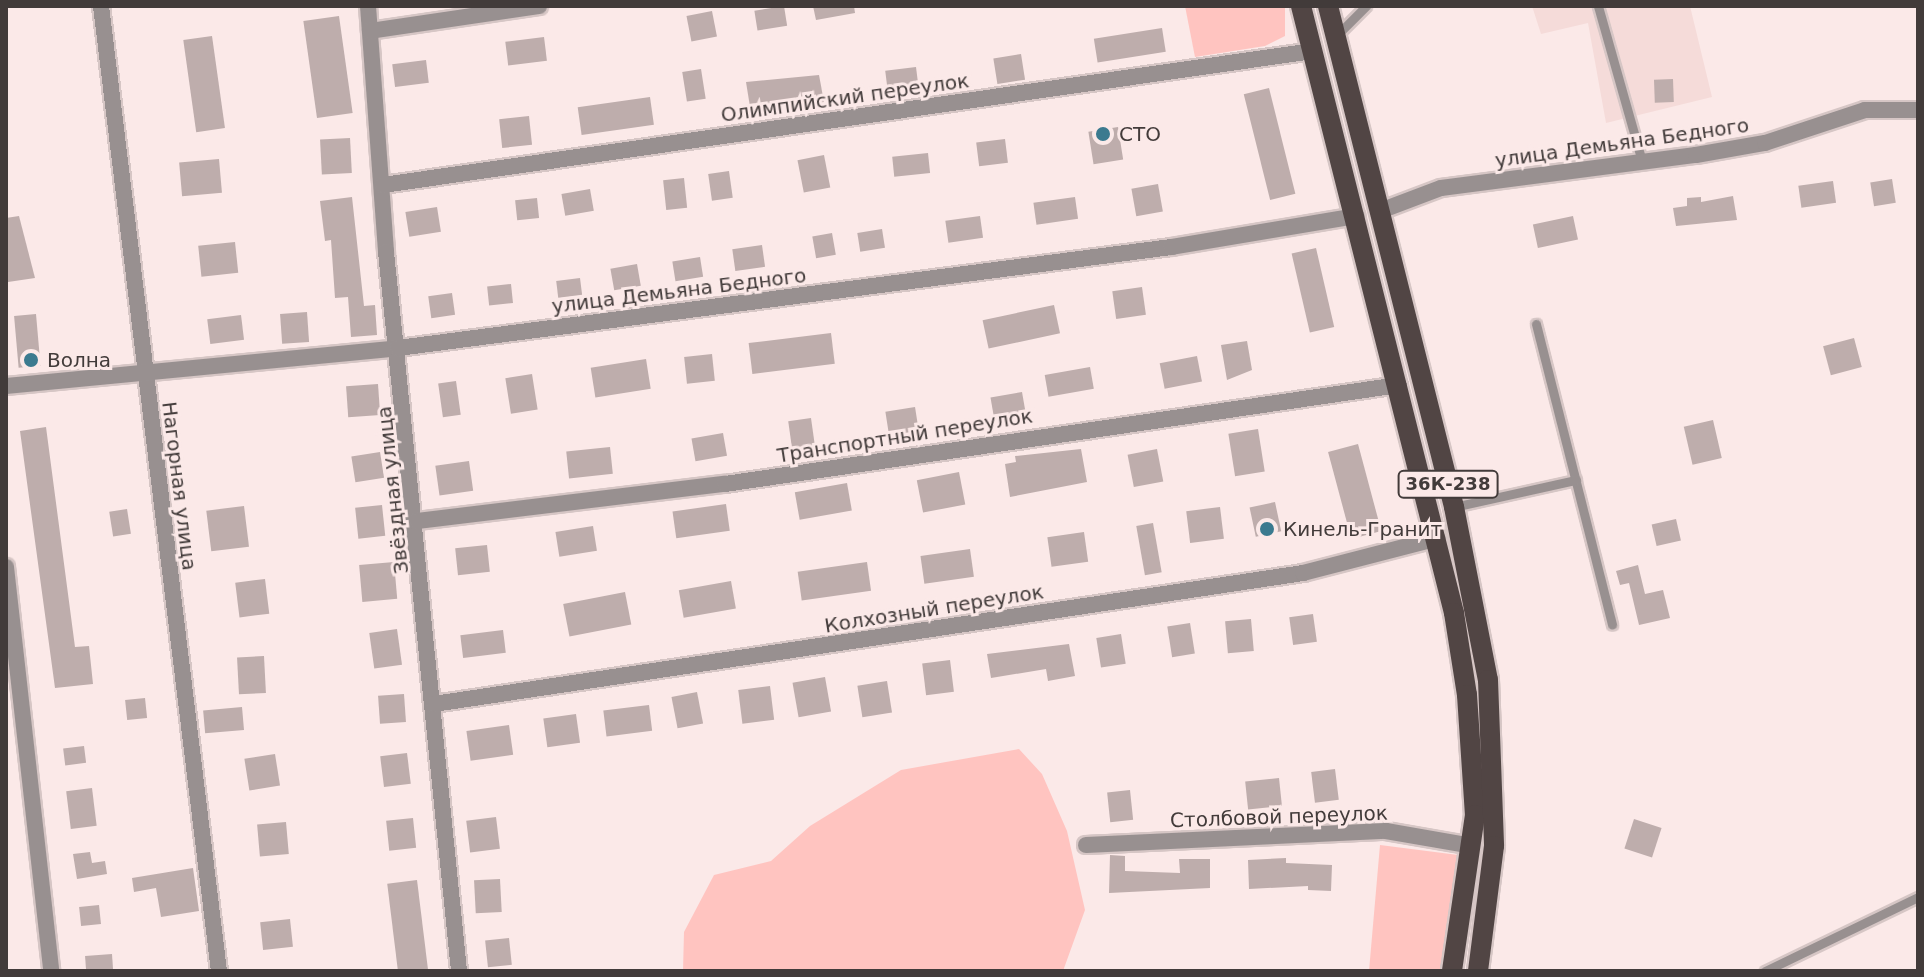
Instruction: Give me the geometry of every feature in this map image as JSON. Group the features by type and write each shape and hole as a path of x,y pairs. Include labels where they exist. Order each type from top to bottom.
{"main road":[{"path":"1301,6 1438,538 1467,695 1474,788 1472,846 1452,971"},
{"name":"36К-238","path":"1328,6 1454,507 1493,728 1494,846 1478,971"}],"street":[{"name":"Нагорная улица","path":"101,6 219,971"},
{"name":"Звёздная улица","path":"368,6 459,971"},
{"path":"370,31 539,6"},
{"name":"Олимпийский переулок","path":"383,185 1313,51"},
{"name":"улица Демьяна Бедного","path":"1380,211 1441,188 1765,143 1865,110 1918,110"},
{"name":"улица Демьяна Бедного","path":"6,386 145,377 398,348 1171,247 1356,216"},
{"name":"Транспортный переулок","path":"417,521 725,484 1399,385"},
{"name":"Колхозный переулок","path":"434,704 1303,573 1438,538"},
{"path":"6,567 13,716 51,971"},
{"name":"Столбовой переулок","path":"1086,845 1386,831 1472,846"}],"lane":[{"path":"1336,36 1366,6"},
{"path":"1598,6 1642,162"},
{"path":"1536,324 1612,625"},
{"path":"1454,507 1576,480"},
{"path":"1765,971 1918,897"}],"shaded area":[{"path":"1185,6 1285,6 1285,36 1265,46 1195,57"},
{"path":"1532,6 1690,6 1712,97 1606,123 1588,23 1541,34"},
{"path":"1019,749 1042,774 1067,831 1085,910 1063,971 683,971 684,932 714,875 771,861 810,826 901,770"},
{"path":"1380,845 1466,856 1446,971 1369,971"}],"building":[{"path":"784,6 787,26 757,30 754,11"},
{"path":"813,6 854,6 855,13 816,20"},
{"path":"712,11 717,37 691,41 686,16"},
{"path":"339,16 353,113 317,118 303,21"},
{"path":"1162,28 1166,52 1098,62 1094,39"},
{"path":"212,36 225,128 196,132 183,40"},
{"path":"544,37 547,61 508,66 505,42"},
{"path":"1021,54 1025,80 997,84 993,58"},
{"path":"426,60 429,83 395,87 392,64"},
{"path":"916,67 919,90 888,94 885,71"},
{"path":"701,69 706,99 687,102 682,72"},
{"path":"819,75 824,102 751,113 746,82"},
{"path":"1673,79 1674,102 1655,103 1654,80"},
{"path":"1269,88 1295,194 1270,200 1244,94"},
{"path":"650,97 654,125 582,135 578,107"},
{"path":"529,116 532,145 502,148 499,119"},
{"path":"1118,127 1123,160 1094,164 1088,132"},
{"path":"350,138 352,173 322,175 320,140"},
{"path":"1005,139 1008,163 979,166 976,143"},
{"path":"928,153 930,173 894,177 892,157"},
{"path":"824,155 830,187 804,193 797,160"},
{"path":"219,159 222,193 182,196 179,162"},
{"path":"729,171 733,198 712,201 708,174"},
{"path":"684,178 687,208 666,210 663,180"},
{"path":"1892,179 1896,203 1874,206 1870,182"},
{"path":"1833,181 1836,203 1801,208 1798,186"},
{"path":"1158,184 1163,212 1136,216 1131,189"},
{"path":"590,189 594,211 565,216 561,194"},
{"path":"1733,196 1737,220 1676,226 1673,208 1687,206 1687,198 1701,197 1701,202"},
{"path":"352,197 364,306 375,305 377,335 351,337 348,297 335,298 331,240 325,241 320,201"},
{"path":"1075,197 1078,219 1036,225 1033,203"},
{"path":"537,198 539,218 517,220 515,200"},
{"path":"437,207 441,232 409,237 405,212"},
{"path":"19,216 35,278 8,282 6,218"},
{"path":"980,216 983,238 948,243 945,221"},
{"path":"1573,216 1578,239 1538,248 1533,225"},
{"path":"882,229 885,248 860,252 857,233"},
{"path":"832,233 836,255 816,258 812,236"},
{"path":"235,242 238,273 201,277 198,246"},
{"path":"762,245 765,267 735,271 732,249"},
{"path":"1316,248 1334,327 1310,333 1292,254"},
{"path":"700,257 703,277 675,281 672,261"},
{"path":"637,264 641,286 614,290 610,269"},
{"path":"580,278 582,295 558,298 556,281"},
{"path":"511,284 513,303 489,305 487,287"},
{"path":"1142,287 1146,315 1116,319 1112,291"},
{"path":"452,293 455,315 431,318 428,296"},
{"path":"1054,305 1060,333 989,349 983,320"},
{"path":"307,312 309,342 282,344 280,314"},
{"path":"36,314 41,366 19,368 14,316"},
{"path":"241,315 244,340 210,344 207,319"},
{"path":"831,333 835,364 752,374 749,343"},
{"path":"1854,338 1862,367 1831,375 1823,346"},
{"path":"1247,341 1252,370 1227,380 1221,345"},
{"path":"712,354 715,381 687,384 684,357"},
{"path":"1197,356 1202,382 1165,389 1160,363"},
{"path":"646,359 651,389 595,397 591,368"},
{"path":"1090,367 1094,389 1049,397 1045,375"},
{"path":"532,374 538,410 511,414 505,378"},
{"path":"456,381 461,415 443,417 438,384"},
{"path":"378,384 380,415 348,417 346,386"},
{"path":"1022,392 1026,415 994,420 990,398"},
{"path":"915,407 919,431 889,435 885,412"},
{"path":"811,418 815,446 792,449 788,421"},
{"path":"1713,420 1722,458 1693,465 1684,427"},
{"path":"46,427 75,647 89,646 93,684 55,688 20,431"},
{"path":"1258,429 1265,471 1235,476 1228,434"},
{"path":"723,433 727,456 695,461 691,439"},
{"path":"1358,444 1381,531 1351,539 1328,452"},
{"path":"610,447 613,474 569,478 566,452"},
{"path":"1081,449 1087,482 1010,497 1005,464 1016,462 1015,456"},
{"path":"1157,449 1163,481 1134,487 1128,455"},
{"path":"380,452 384,478 355,482 351,457"},
{"path":"469,461 473,491 440,495 435,466"},
{"path":"959,472 965,504 923,513 917,480"},
{"path":"847,483 852,511 800,520 795,492"},
{"path":"1275,502 1281,531 1256,537 1250,507"},
{"path":"726,504 730,531 676,538 673,512"},
{"path":"382,505 385,536 358,539 355,508"},
{"path":"244,506 249,547 211,551 206,511"},
{"path":"1220,507 1224,539 1190,543 1186,511"},
{"path":"127,509 131,534 113,537 109,512"},
{"path":"1676,519 1681,540 1657,546 1652,525"},
{"path":"1153,523 1162,572 1145,575 1136,526"},
{"path":"593,526 597,551 559,557 555,532"},
{"path":"1084,532 1088,562 1052,567 1047,537"},
{"path":"487,545 490,572 458,575 455,548"},
{"path":"970,549 974,577 924,584 920,556"},
{"path":"394,562 397,599 362,602 359,565"},
{"path":"867,562 871,591 802,600 798,572"},
{"path":"1638,565 1645,594 1663,590 1670,618 1639,625 1629,583 1620,585 1616,571"},
{"path":"265,579 269,614 239,617 235,583"},
{"path":"731,581 736,609 684,618 679,590"},
{"path":"625,592 631,624 569,636 563,604"},
{"path":"1313,614 1317,642 1293,645 1289,617"},
{"path":"1251,619 1254,651 1228,653 1225,621"},
{"path":"1190,623 1195,654 1172,657 1167,627"},
{"path":"397,629 402,665 374,669 369,633"},
{"path":"503,630 506,653 463,658 460,635"},
{"path":"1121,634 1126,664 1101,668 1096,638"},
{"path":"1069,644 1075,676 1048,681 1046,669 991,678 987,654"},
{"path":"264,656 266,693 239,694 237,657"},
{"path":"950,660 954,692 926,695 922,663"},
{"path":"825,677 831,711 799,717 793,683"},
{"path":"887,681 892,713 862,717 857,686"},
{"path":"770,686 774,720 742,724 738,690"},
{"path":"697,692 703,723 678,728 671,697"},
{"path":"404,694 406,722 380,724 378,696"},
{"path":"145,698 147,718 127,720 125,700"},
{"path":"649,705 652,731 607,736 603,711"},
{"path":"242,707 244,730 205,733 203,710"},
{"path":"576,714 580,743 547,747 543,719"},
{"path":"509,725 513,755 471,761 466,731"},
{"path":"84,746 86,763 65,765 63,749"},
{"path":"407,753 411,784 384,787 380,756"},
{"path":"275,754 280,786 249,790 244,759"},
{"path":"1335,769 1339,800 1315,803 1311,772"},
{"path":"1279,778 1282,806 1248,809 1245,782"},
{"path":"92,788 97,826 71,829 66,791"},
{"path":"1130,790 1133,820 1110,822 1107,792"},
{"path":"496,817 500,849 470,852 466,821"},
{"path":"413,818 416,848 389,851 386,821"},
{"path":"1634,819 1662,828 1652,857 1624,848"},
{"path":"286,822 289,854 260,856 257,825"},
{"path":"90,852 92,863 105,861 107,874 77,879 73,854"},
{"path":"1110,855 1125,856 1125,871 1180,873 1179,859 1210,859 1210,888 1109,893"},
{"path":"1286,858 1286,863 1332,865 1331,891 1308,890 1308,886 1249,889 1248,860"},
{"path":"193,868 199,911 161,917 156,888 134,892 132,878"},
{"path":"500,879 502,912 476,913 474,880"},
{"path":"417,880 428,971 398,971 387,884"},
{"path":"99,905 101,924 81,926 79,907"},
{"path":"290,919 293,947 263,950 260,922"},
{"path":"509,938 512,965 488,967 485,941"},
{"path":"112,954 113,969 86,971 85,956"}],"place":[{"name":"СТО","path":"1103,134"},
{"name":"Волна","path":"31,360"},
{"name":"Кинель-Гранит","path":"1267,529"}]}
